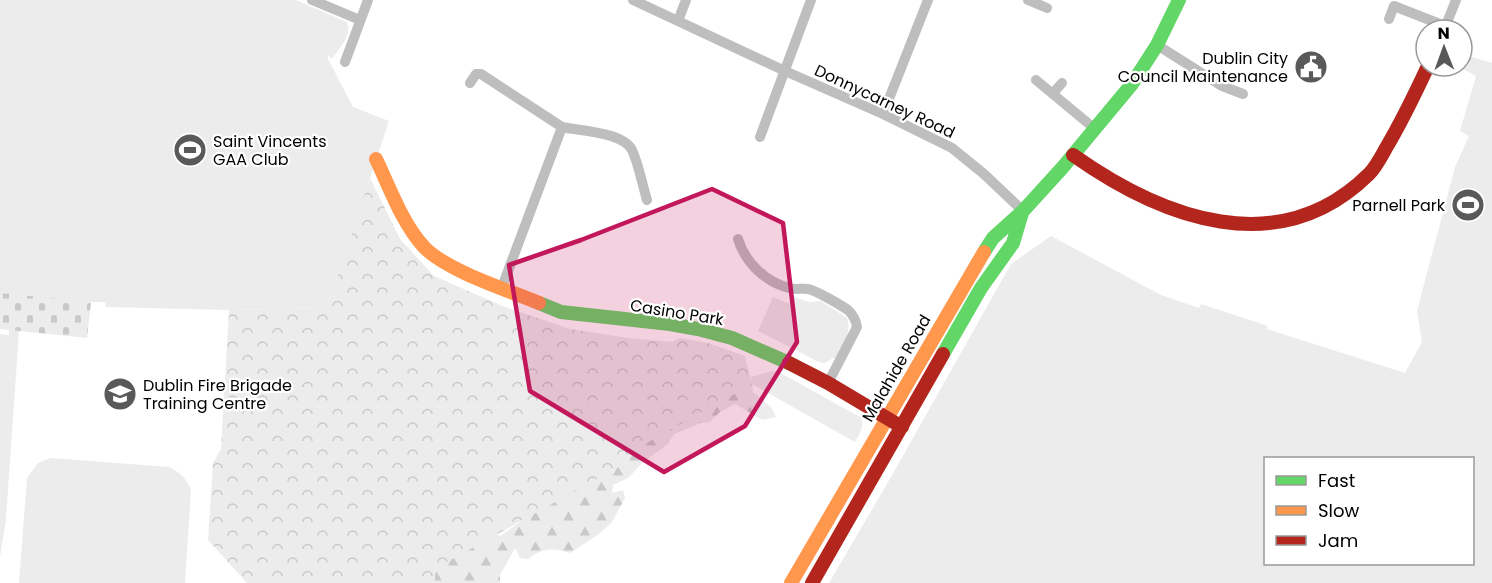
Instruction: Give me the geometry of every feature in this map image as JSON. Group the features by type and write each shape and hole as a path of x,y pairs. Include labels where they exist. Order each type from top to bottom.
{"main road":[{"name":"Malahide Road","path":"791,583 962,287 993,238 1023,211 1073,155 1131,84 1157,45 1179,0"},
{"path":"1073,155 1142,198 1173,210 1202,218 1250,225 1291,221 1331,206 1370,173 1402,120 1422,78"},
{"name":"Casino Park","path":"376,159 423,246 449,266 561,312 670,324 732,338 778,357 828,383 902,427"},
{"name":"Malahide Road","path":"812,583 981,288 1012,243 1023,211"},
{"path":"809,550 826,558"}],"street":[{"path":"312,0 360,20"},
{"path":"345,62 368,0"},
{"name":"Donnycarney Road","path":"633,0 883,114 951,148 984,174 1023,211"},
{"path":"678,21 686,0"},
{"path":"760,137 811,0"},
{"path":"883,114 928,0"},
{"path":"1028,0 1047,8"},
{"path":"1448,18 1456,0"},
{"path":"1389,19 1394,6 1421,18"},
{"path":"1157,45 1222,86 1244,94"},
{"path":"470,83 476,74 481,74 562,127 616,137 624,142 631,148 647,200"},
{"path":"1036,80 1095,129"},
{"path":"1053,93 1062,83"},
{"path":"502,287 562,127"},
{"path":"738,239 749,263 766,277 788,288 810,289 849,311 855,318 857,327 828,383"}],"highlighted area":[{"path":"712,189 783,223 797,342 745,426 664,472 530,391 509,265 581,240"}],"green space":[{"name":"Saint Vincents GAA Club","path":"0,0 296,0 347,22 348,33 344,42 332,59 328,55 328,59 353,107 389,121 327,308 229,310 106,307 105,302 91,302 90,310 0,300"},
{"path":"1474,58 1492,63 1492,583 829,583 1011,264 1051,236 1161,295 1199,308 1201,304 1268,326 1267,329 1405,373 1422,342 1417,311 1455,167 1469,136 1460,131 1476,76 1474,75"},
{"path":"370,178 400,239 434,276 505,307 570,329 629,338 673,342 679,338 708,343 745,356 752,384 629,453 619,467 436,568 434,583 247,583 208,540 213,463 221,449 229,310 327,308"},
{"path":"0,293 91,302 87,338 0,329"},
{"path":"773,297 790,304 794,297 809,302 821,301 847,318 848,334 836,359 833,358 825,363 819,362 758,331"},
{"path":"9,330 19,331 6,519 0,557 0,334 9,335"},
{"path":"742,371 752,384 753,392 771,407 776,417 762,420 735,404 720,412 710,422 701,423 674,434 668,444 643,462 628,478 613,485 612,493 623,490 625,498 612,522 599,534 570,553 549,550 539,552 529,559 520,558 515,548 500,575 500,583 434,583 436,568 492,532 500,536"},
{"path":"777,371 860,417 862,427 855,442 752,384 751,377"},
{"path":"51,458 169,467 183,476 191,490 185,583 19,583 27,478 38,463"}],"traffic: fast":[{"path":"984,252 993,238 1023,211 1063,167 1132,84 1157,45 1179,0"},
{"path":"943,354 981,288 1013,243 1022,213"},
{"path":"539,303 561,312 698,329 732,338 789,363"}],"traffic: slow":[{"path":"376,159 416,238 434,256 462,272 539,303"},
{"path":"791,583 984,252"}],"traffic: jam":[{"path":"1073,155 1108,178 1144,197 1182,212 1221,222 1259,224 1297,217 1334,201 1372,171 1422,78"},
{"path":"812,583 943,354"},
{"path":"789,363 828,383 902,427"}],"place":[{"name":"Dublin City Council Maintenance","path":"1311,67"},
{"name":"Saint Vincents GAA Club","path":"190,150"},
{"name":"Parnell Park","path":"1468,205"},
{"name":"Dublin Fire Brigade Training Centre","path":"120,394"}]}
